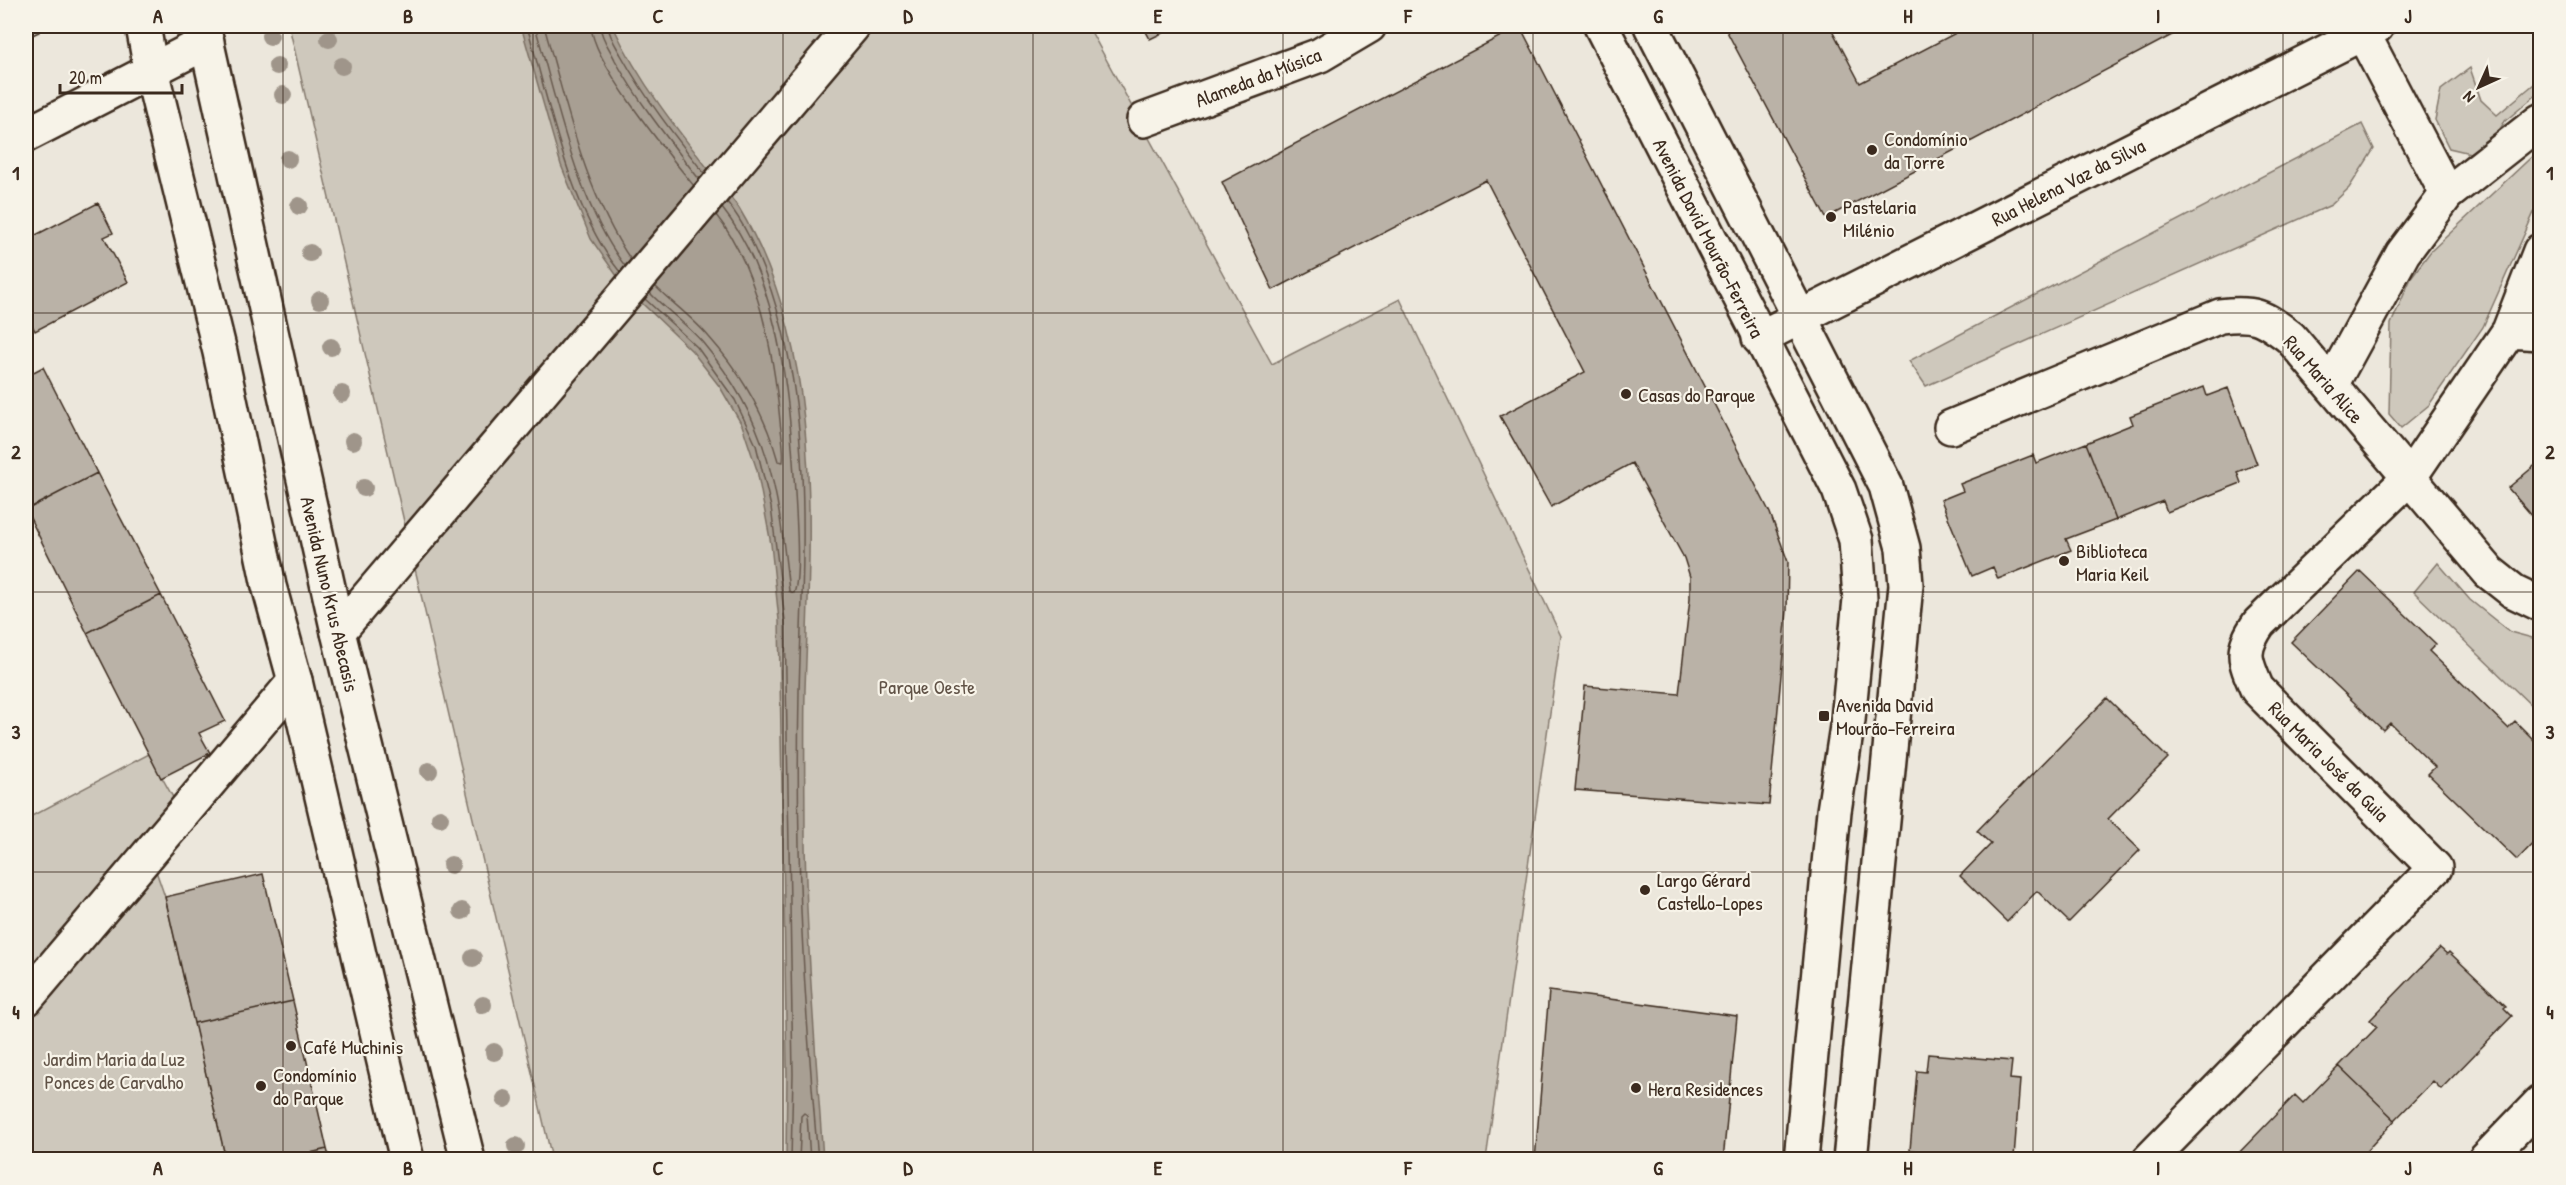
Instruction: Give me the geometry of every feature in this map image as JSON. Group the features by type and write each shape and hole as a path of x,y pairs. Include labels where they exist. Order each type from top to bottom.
{"street":[{"path":"143,26 151,70 220,352 269,586 294,681 407,1160"},
{"path":"338,632 853,26"},
{"name":"Alameda da Música","path":"1144,120 1320,55 1370,26"},
{"name":"Avenida David Mourão-Ferreira","path":"1601,26 1759,338 1839,490 1856,540 1860,599 1848,720 1834,812 1801,1160"},
{"path":"1651,26 1886,486 1903,548 1906,585 1850,1160"},
{"path":"2366,28 2447,194"},
{"name":"Rua Helena Vaz da Silva","path":"1759,338 2366,28"},
{"path":"26,135 151,70 205,34"},
{"name":"Avenida Nuno Krus Abecasis","path":"205,34 338,632 468,1160"},
{"path":"2331,385 2403,253 2447,194 2541,121"},
{"name":"Rua Maria José da Guia","path":"2149,1160 2435,868 2257,689 2245,661 2246,641 2259,623 2409,478 2525,332 2541,252"},
{"name":"Rua Maria Alice","path":"1951,428 2220,316 2246,313 2268,320 2290,337 2489,572 2513,591 2541,604"},
{"path":"26,999 294,681"},
{"path":"2485,1160 2541,1103"}],"green space":[{"name":"Parque Oeste","path":"289,26 1088,26 1272,364 1400,299 1561,636 1486,1159 552,1159"},
{"path":"2470,68 2481,100 2497,115 2540,79 2540,92 2505,121 2493,140 2470,153 2449,148 2435,120 2441,90"},
{"path":"2362,124 2374,149 2349,188 2331,205 1926,386 1909,361"},
{"path":"2540,149 2540,199 2483,327 2429,405 2401,428 2389,414 2391,324 2412,276 2431,251"},
{"path":"2438,563 2470,600 2510,632 2540,640 2540,714 2414,592"},
{"name":"Jardim Maria da Luz Ponces de Carvalho","path":"149,754 191,830 156,871 165,897 226,1159 26,1160 26,819"}],"water":[{"path":"521,26 613,26 639,75 739,208 767,263 786,321 799,381 806,442 809,504 805,845 823,1159 786,1159 787,1074 779,620 771,544 757,470 742,425 720,387 692,351 624,286 591,239 561,165"}],"building":[{"path":"26,26 35,26 39,32 26,38"},
{"path":"1143,26 1177,26 1150,39"},
{"name":"Casas do Parque","path":"1520,26 1770,513 1788,562 1787,611 1769,805 1575,790 1585,686 1679,694 1690,599 1690,577 1684,558 1632,463 1551,507 1500,416 1585,372 1486,180 1273,290 1222,182"},
{"name":"Condomínio da Torre","path":"1724,26 1830,26 1860,83 1969,26 2189,26 1826,218"},
{"path":"98,203 113,233 104,237 128,282 35,331 26,313 26,240"},
{"path":"43,367 97,473 26,510 26,376"},
{"path":"2204,387 2207,396 2228,388 2257,464 2237,472 2241,483 2167,512 2163,501 2116,520 2086,443 2133,424 2130,416"},
{"path":"2086,443 2116,520 2066,539 2071,550 1998,579 1993,567 1972,576 1941,500 1963,491 1960,484 2033,455 2036,463"},
{"path":"2540,463 2540,525 2508,488"},
{"path":"97,473 161,595 87,633 26,510"},
{"path":"2360,571 2436,644 2429,651 2508,728 2515,721 2540,746 2540,836 2517,860 2428,774 2435,767 2390,723 2383,730 2291,642"},
{"path":"161,595 225,721 199,733 210,753 161,778 87,633"},
{"path":"2107,698 2168,758 2108,819 2140,850 2069,922 2037,891 2007,922 1960,876 1991,844 1977,831"},
{"name":"Condomínio do Parque","path":"263,874 293,1001 194,1023 165,897"},
{"path":"2440,948 2447,954 2449,952 2506,1006 2504,1008 2512,1016 2441,1089 2433,1081 2395,1120 2339,1066 2377,1027 2370,1020"},
{"name":"Hera Residences","path":"1549,991 1737,1016 1723,1160 1535,1160"},
{"name":"Condomínio do Parque","path":"293,1001 327,1149 281,1160 226,1160 194,1023"},
{"path":"1928,1054 2012,1061 2010,1079 2020,1080 2014,1157 2003,1156 2003,1160 1918,1160 1919,1151 1910,1150 1917,1071 1926,1072"},
{"path":"2339,1066 2395,1120 2360,1158 2362,1160 2232,1160 2295,1095 2303,1103"},
{"name":"Condomínio do Parque","path":"327,1149 330,1160 281,1160"}],"place":[{"name":"Condomínio da Torre","path":"1872,150"},
{"name":"Pastelaria Milénio","path":"1831,217"},
{"name":"Casas do Parque","path":"1626,394"},
{"name":"Biblioteca Maria Keil","path":"2064,561"},
{"name":"Avenida David Mourão-Ferreira","path":"1824,716"},
{"name":"Largo Gérard Castello-Lopes","path":"1645,890"},
{"name":"Café Muchinis","path":"291,1046"},
{"name":"Condomínio do Parque","path":"261,1086"},
{"name":"Hera Residences","path":"1636,1088"}]}
